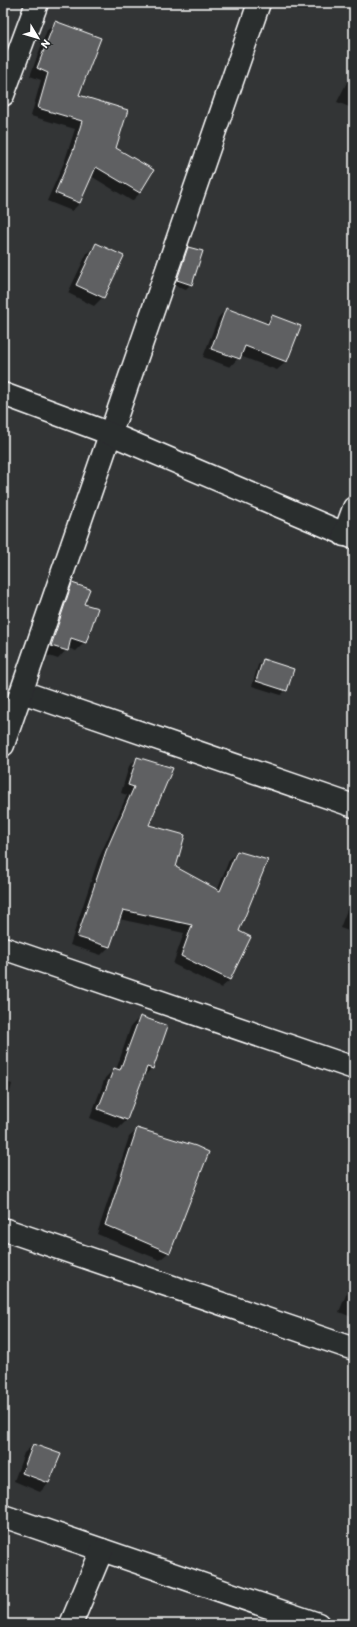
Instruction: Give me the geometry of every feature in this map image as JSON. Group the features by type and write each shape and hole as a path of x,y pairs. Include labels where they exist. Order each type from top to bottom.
{"street":[{"path":"3,95 37,3"},
{"path":"3,745 259,3"},
{"path":"3,394 111,434 349,537 354,508"},
{"path":"22,692 354,806"},
{"path":"3,948 354,1068"},
{"path":"3,1229 354,1349"},
{"path":"3,1516 318,1624"},
{"path":"71,1624 102,1550"}],"building":[{"path":"55,21 101,38 79,95 128,110 116,148 154,170 140,193 96,167 80,203 55,193 73,151 82,121 38,108 48,73 37,68"},
{"path":"96,243 124,256 104,298 76,285"},
{"path":"188,247 203,251 192,285 177,280"},
{"path":"226,308 268,324 272,315 301,326 287,362 245,346 240,359 211,349"},
{"path":"72,583 90,589 84,604 98,608 86,643 71,638 68,651 51,646"},
{"path":"263,659 294,669 287,691 256,681"},
{"path":"137,757 173,768 149,825 185,835 176,867 220,891 237,851 268,860 239,931 251,937 230,980 181,956 192,925 123,910 110,947 77,937 106,851 134,787 128,785"},
{"path":"140,1016 168,1026 153,1069 147,1067 127,1120 98,1109 114,1068 120,1070"},
{"path":"137,1128 196,1146 209,1152 170,1253 105,1225"},
{"path":"33,1444 61,1454 49,1483 22,1473"}]}
